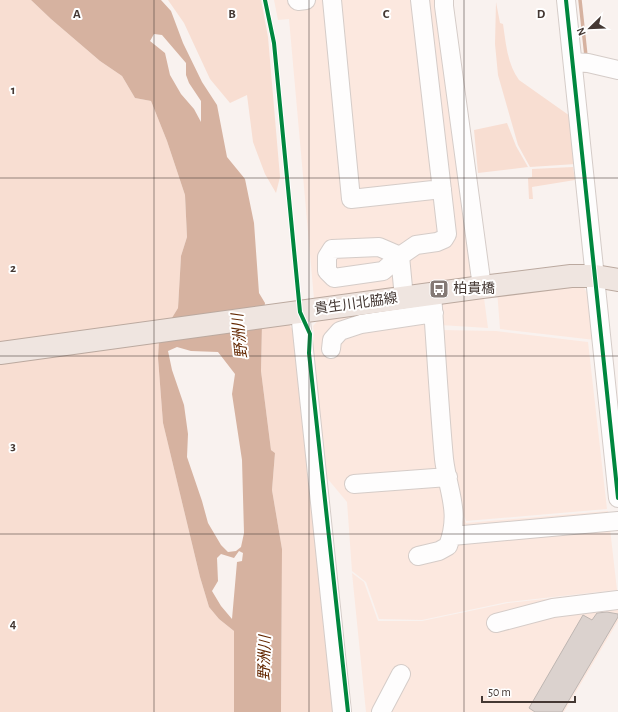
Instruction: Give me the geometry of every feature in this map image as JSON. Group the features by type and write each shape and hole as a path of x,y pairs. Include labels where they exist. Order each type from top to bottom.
{"main road":[{"name":"貴生川北脇線","path":"0,354 404,298 433,303 482,287 571,276 595,276 618,280"}],"street":[{"path":"297,0 306,0"},
{"path":"332,0 351,199 442,189"},
{"path":"404,298 400,256 416,245 437,242 444,239 446,234 420,0"},
{"path":"444,0 482,287"},
{"path":"566,0 618,498"},
{"path":"573,62 588,63 618,70"},
{"path":"331,349 332,340 340,331 433,303 444,460 452,498 454,523 452,536 448,546 439,551 418,556"},
{"path":"292,313 342,712"},
{"path":"354,484 448,477"},
{"path":"452,536 618,521"},
{"path":"496,623 553,608 618,600"},
{"path":"381,712 401,674"}],"shaded area":[{"path":"0,0 31,0 100,61 122,76 135,98 151,101 167,141 185,195 187,237 181,256 178,308 159,339 158,358 163,423 200,577 209,607 219,619 234,631 234,712 0,712"},
{"path":"168,0 261,0 268,37 280,177 276,193 265,174 253,142 247,95 230,103 210,79 184,23"},
{"path":"274,0 438,0 475,273 472,278 463,281 314,299 289,19 278,20"},
{"path":"496,2 500,23 503,24 509,60 515,74 519,80 570,116 576,164 530,167 518,145 498,75 495,44"},
{"path":"507,123 516,146 528,167 478,173 474,130"},
{"path":"573,167 575,180 532,187 533,199 529,199 528,178 532,177 532,169"},
{"path":"582,284 591,300 595,340 500,329 497,290"},
{"path":"484,298 488,328 440,325 440,330 496,331 588,342 607,509 466,521 455,496 454,497 466,523 608,511 617,590 507,602 422,620 379,619 366,582 352,571 347,502 327,478 312,355 314,333 313,326 324,314"},
{"path":"262,324 289,324 295,333 333,712 281,712 282,549 272,490 275,453 271,450 261,371"},
{"path":"352,573 364,582 378,621 422,621 508,603 618,591 618,621 564,712 366,712"}],"water":[{"name":"野洲川","path":"31,0 161,0 171,11 183,43 202,82 217,105 227,157 245,179 254,223 259,293 265,303 262,324 261,371 271,450 275,453 272,490 282,549 281,712 234,712 234,631 219,619 209,607 200,577 163,423 158,358 159,339 178,308 181,256 187,237 185,195 167,141 151,101 135,98 122,76 100,61","holes":["154,34 162,35 186,63 186,75 189,83 201,101 201,122 194,109 181,94 170,75 165,53 150,41","177,347 191,351 218,352 235,374 232,394 242,460 244,533 241,547 236,551 228,552 221,545 208,523 187,457 188,434 184,405 172,370 168,351","239,551 243,553 242,561 237,562 232,619 221,606 212,591 218,581 217,558 221,554 234,558"]}],"building":[{"path":"607,612 618,614 618,617 562,712 535,712 529,708 583,615 592,620 597,613"}],"waterway":[{"path":"580,0 586,56 588,57"}],"cycle path":[{"path":"265,0 274,43 300,312 310,334 309,353 348,712"},
{"path":"566,0 618,498"}],"place":[{"name":"柏貴橋","path":"439,289"}]}
